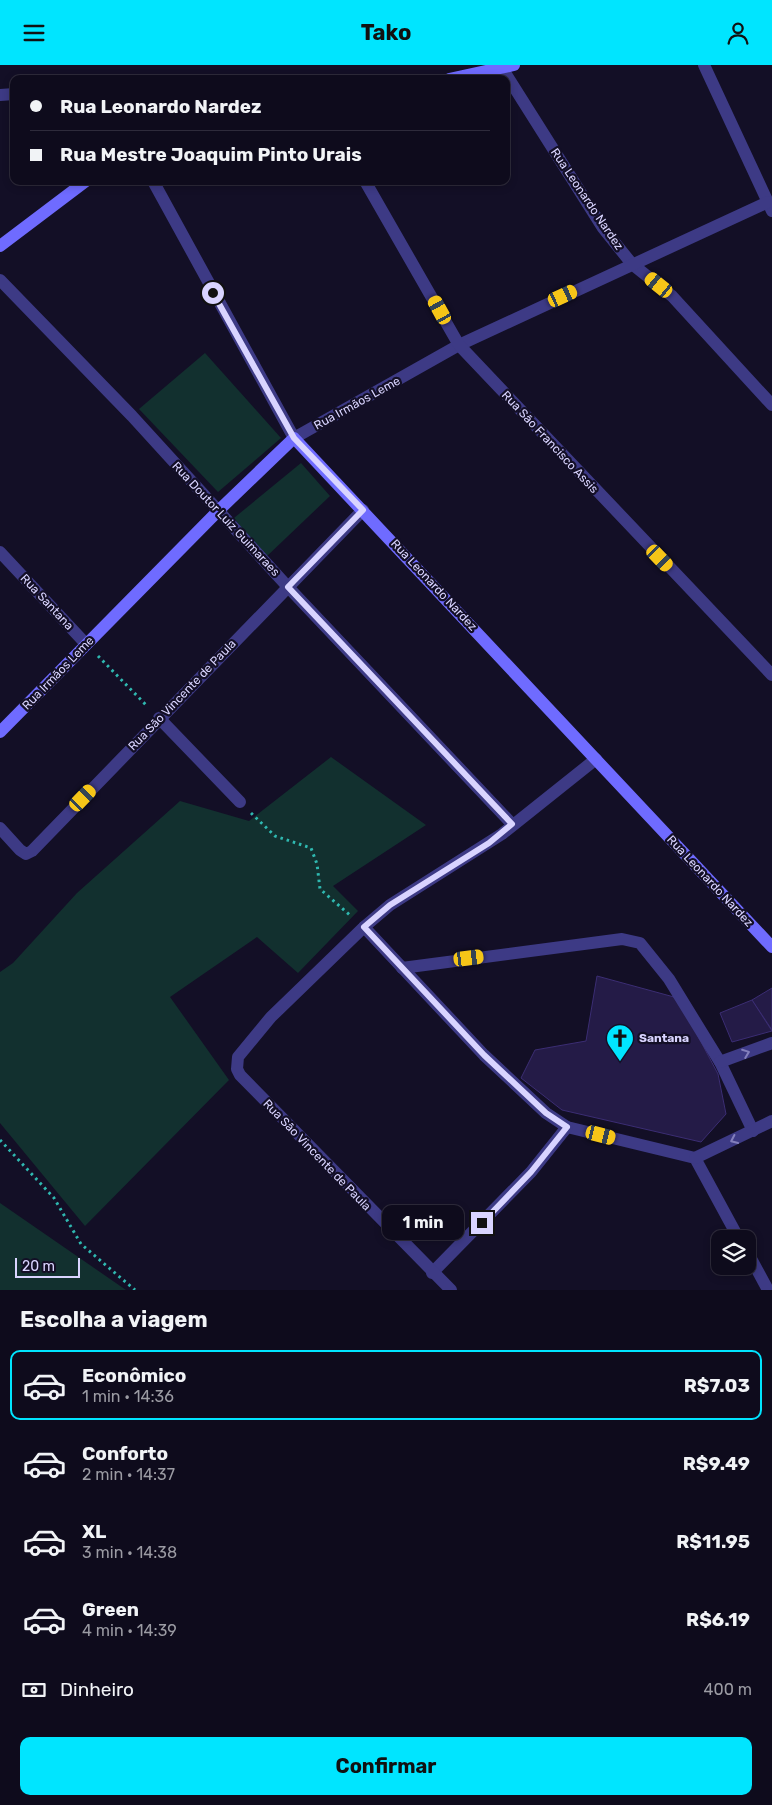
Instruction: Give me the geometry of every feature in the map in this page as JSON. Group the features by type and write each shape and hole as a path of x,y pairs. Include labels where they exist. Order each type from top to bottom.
{"street":[{"path":"704,65 770,207"},
{"path":"467,75 508,66"},
{"name":"Rua Leonardo Nardez","path":"508,66 604,228 632,264 672,296 772,405"},
{"path":"0,246 81,185"},
{"name":"Rua Leonardo Nardez","path":"155,185 294,438 772,947"},
{"name":"Rua São Francisco Assis","path":"367,185 459,345 772,675"},
{"name":"Rua Irmãos Leme","path":"0,733 218,511 294,438 459,345 632,264 770,207"},
{"name":"Rua Doutor Luiz Guimaraes","path":"0,280 132,416 288,587 512,824"},
{"name":"Rua São Vincente de Paula","path":"0,828 20,850 26,854 32,851 159,718 363,510"},
{"name":"Rua Santana","path":"0,553 86,644"},
{"path":"159,718 240,802"},
{"path":"596,759 489,843 390,905 364,927 484,1055 546,1113 567,1127 695,1158 772,1121"},
{"name":"Rua São Vincente de Paula","path":"364,927 272,1017 238,1057 237,1069 240,1075 432,1273 451,1290"},
{"path":"402,968 622,939 635,941 646,949 669,979 720,1063 752,1131"},
{"path":"720,1063 772,1043"},
{"path":"432,1273 531,1172 567,1127"},
{"path":"695,1158 734,1230"},
{"path":"756,1268 768,1290"}],"path":[{"path":"86,644 159,718"},
{"path":"240,802 274,836 311,847 317,864 320,889 364,927"},
{"path":"0,1139 54,1198 81,1244 135,1290"}],"green space":[{"path":"205,353 281,438 218,492 139,409"},
{"path":"301,463 330,496 265,558 234,518"},
{"path":"331,757 426,825 333,886 358,911 298,973 257,937 170,997 229,1080 85,1226 0,1123 0,972 13,963 77,893 180,801 249,821"},
{"path":"0,1203 126,1290 0,1290"}],"building":[{"name":"Santana","path":"597,976 674,997 691,1023 718,1074 726,1114 701,1142 562,1110 521,1078 535,1050 586,1041"},
{"path":"772,988 772,1030 752,1000"},
{"path":"752,1000 772,1031 732,1042 720,1013"}],"place":[{"name":"Santana","path":"620,1062"}],"route":[{"path":"213,293 294,438 363,510 288,587 512,824 489,843 390,905 364,927 484,1055 546,1113 567,1127 531,1172 482,1223"}]}
